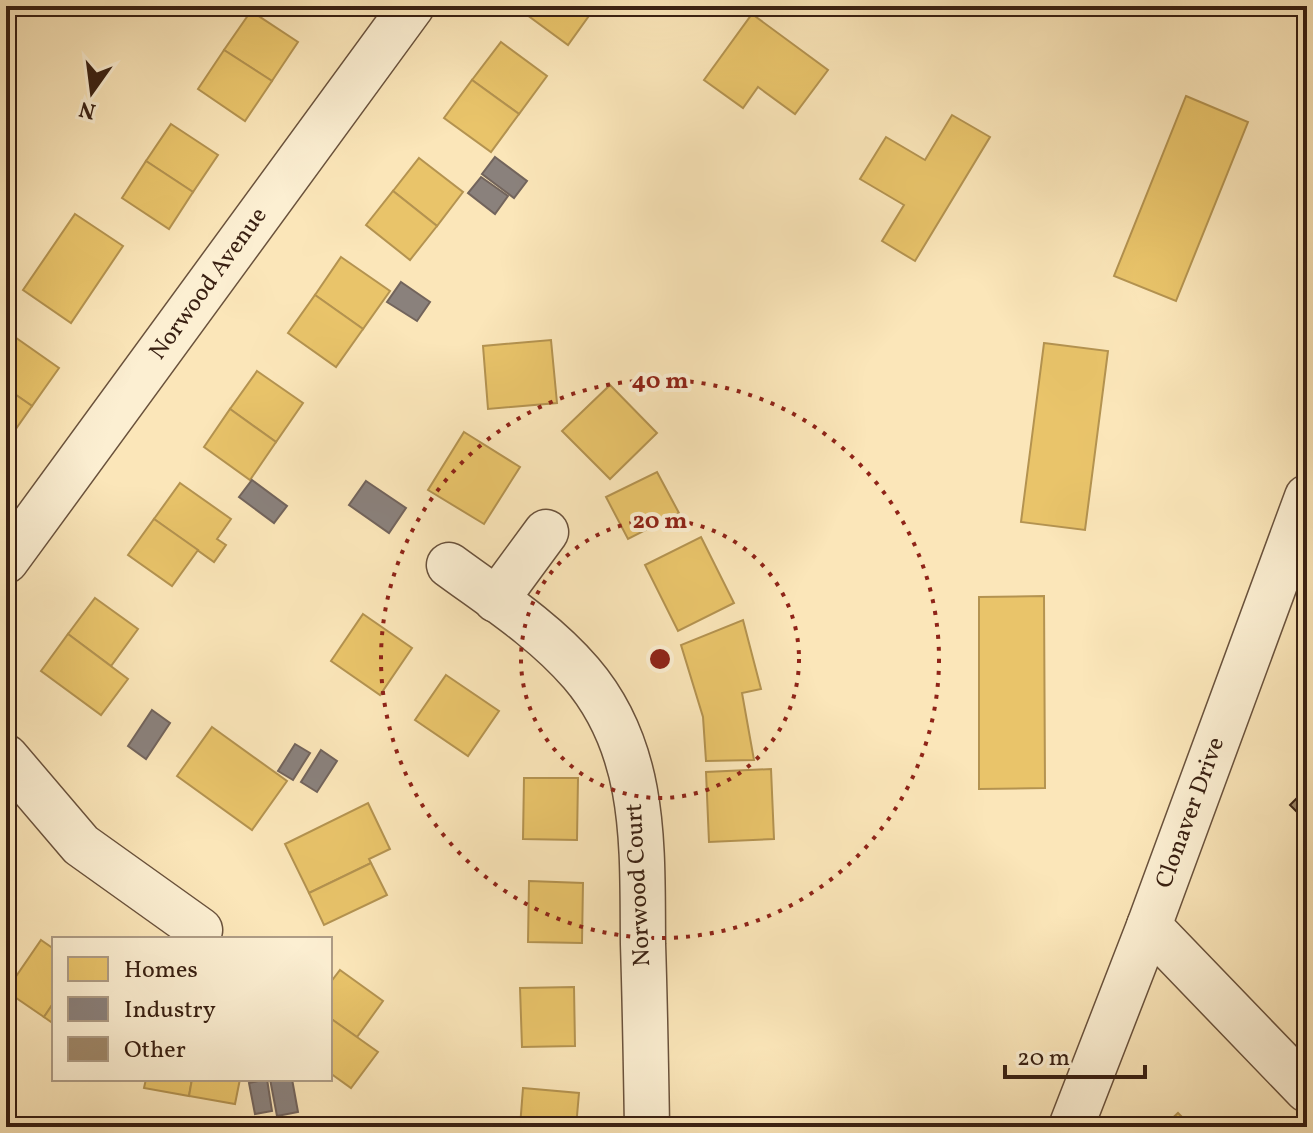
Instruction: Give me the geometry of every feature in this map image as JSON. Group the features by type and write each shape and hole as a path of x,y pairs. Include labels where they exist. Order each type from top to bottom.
{"street":[{"name":"Norwood Avenue","path":"6,561 412,6"},
{"name":"Clonaver Drive","path":"1071,1127 1149,926 1307,497"},
{"path":"496,600 546,532"},
{"name":"Norwood Court","path":"449,565 549,640 582,674 613,719 631,767 641,832 647,1127"},
{"path":"6,757 81,845 200,930"},
{"path":"1149,926 1307,1090"}],"building: Homes":[{"path":"527,6 596,6 568,45 523,12"},
{"path":"251,11 298,42 272,81 224,50"},
{"path":"752,14 828,70 795,114 758,87 743,108 704,80"},
{"path":"501,42 547,76 519,114 472,80"},
{"path":"224,50 272,81 245,121 198,89"},
{"path":"472,80 519,114 491,152 444,118"},
{"path":"1186,96 1248,122 1176,301 1114,276"},
{"path":"952,115 990,137 915,261 882,241 904,205 860,179 886,137 925,160"},
{"path":"171,124 218,155 193,192 146,161"},
{"path":"419,158 463,192 437,226 393,191"},
{"path":"146,161 193,192 169,229 122,198"},
{"path":"393,191 437,226 410,260 366,225"},
{"path":"75,214 123,246 71,323 23,290"},
{"path":"341,257 390,291 363,329 315,295"},
{"path":"315,295 363,329 336,367 288,333"},
{"path":"12,335 59,368 32,406 6,388 6,343"},
{"path":"551,340 557,403 488,409 483,346"},
{"path":"1044,343 1108,351 1085,530 1021,522"},
{"path":"257,371 303,403 276,442 230,409"},
{"path":"610,385 657,433 610,479 562,431"},
{"path":"6,388 32,406 6,443"},
{"path":"230,409 276,442 250,480 204,447"},
{"path":"464,432 520,467 484,524 428,490"},
{"path":"657,472 679,513 628,539 606,497"},
{"path":"180,483 231,519 217,539 226,545 214,562 154,519"},
{"path":"154,519 198,550 172,586 128,555"},
{"path":"701,537 734,603 678,631 645,565"},
{"path":"1044,596 1045,788 979,789 979,597"},
{"path":"95,598 138,629 111,666 68,634"},
{"path":"363,614 412,648 380,695 331,661"},
{"path":"743,620 761,689 742,693 754,760 706,761 703,717 681,645"},
{"path":"68,634 128,679 101,715 41,671"},
{"path":"446,675 499,711 468,756 415,720"},
{"path":"212,727 287,781 252,830 177,776"},
{"path":"771,769 774,839 709,842 706,772"},
{"path":"524,778 578,778 577,840 523,839"},
{"path":"368,803 390,849 369,859 371,863 309,893 285,844"},
{"path":"371,863 387,895 324,925 309,893"},
{"path":"529,881 583,883 582,943 528,942"},
{"path":"41,940 52,948 52,1005 44,1017 6,991"},
{"path":"340,970 383,1001 357,1037 332,1019 332,980"},
{"path":"574,987 575,1046 522,1047 520,988"},
{"path":"52,1005 52,1023 44,1017"},
{"path":"332,1019 378,1052 351,1088 332,1074"},
{"path":"146,1081 192,1081 189,1096 144,1088"},
{"path":"192,1081 240,1081 235,1104 189,1096"},
{"path":"523,1088 579,1093 576,1127 520,1127"},
{"path":"1178,1113 1192,1127 1163,1127"}],"building: Industry":[{"path":"495,157 527,181 514,198 482,174"},
{"path":"481,177 508,196 495,214 468,193"},
{"path":"401,282 430,302 417,321 387,302"},
{"path":"252,480 287,506 274,523 239,497"},
{"path":"366,481 406,508 389,533 349,505"},
{"path":"152,710 170,723 146,759 128,746"},
{"path":"295,744 310,753 293,780 278,771"},
{"path":"321,750 337,761 317,792 301,782"},
{"path":"267,1081 272,1111 255,1114 249,1083"},
{"path":"270,1081 292,1081 298,1112 277,1116"}],"building: Other":[{"path":"1307,788 1307,822 1290,805"}]}
